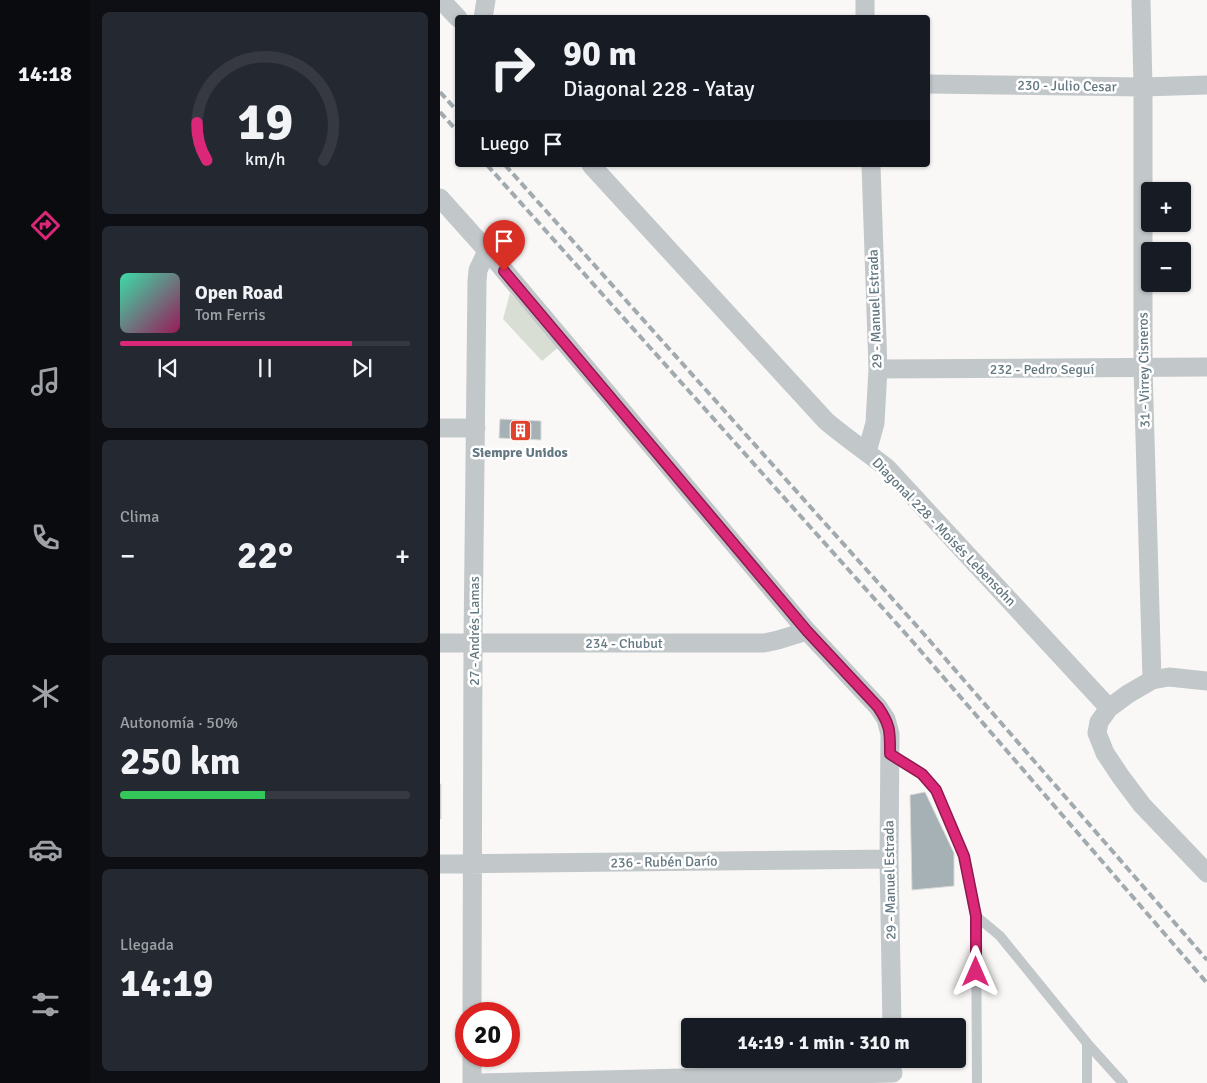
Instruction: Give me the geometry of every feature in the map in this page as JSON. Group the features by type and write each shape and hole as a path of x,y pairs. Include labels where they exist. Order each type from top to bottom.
{"street":[{"path":"442,0 455,15"},
{"path":"484,15 486,0"},
{"path":"865,0 866,15"},
{"name":"31 - Virrey Cisneros","path":"1141,0 1143,87 1143,368 1152,680"},
{"name":"230 - Julio Cesar","path":"930,84 1143,87 1207,85"},
{"name":"Diagonal 228 - Moisés Lebensohn","path":"593,167 826,421 844,437 887,468 1109,708"},
{"name":"29 - Manuel Estrada","path":"867,452 875,423 878,369 870,167"},
{"path":"442,202 487,251 807,631"},
{"name":"27 - Andrés Lamas","path":"472,1002 473,643 477,281 478,270 487,251"},
{"name":"232 - Pedro Seguí","path":"878,369 1207,367"},
{"path":"440,428 476,428"},
{"name":"29 - Manuel Estrada","path":"807,631 878,707 886,719 890,734 888,859 892,1018"},
{"name":"234 - Chubut","path":"440,643 764,643 807,631"},
{"path":"1207,681 1169,677 1152,680 1109,708 1099,722 1097,733 1105,753 1121,778 1142,804 1207,873"},
{"name":"236 - Rubén Darío","path":"440,864 888,859"},
{"path":"472,1067 472,1083"},
{"path":"477,1083 893,1072"}],"lane":[{"path":"890,754 922,774 936,790 964,856 976,916 977,1083"},
{"path":"976,916 1000,936 1087,1043 1123,1083"},
{"path":"1087,1043 1087,1083"}],"shaded area":[{"path":"510,293 559,347 542,361 503,319"}],"building":[{"name":"Siempre Unidos","path":"500,419 541,421 541,440 499,438"},
{"path":"441,784 441,819 440,819"},
{"path":"925,792 954,853 954,886 912,890 910,795"}],"railway":[{"path":"440,92 455,109"},
{"path":"440,112 455,129"},
{"path":"489,167 913,642 1207,983"},
{"path":"507,167 923,633 1207,960"}],"place":[{"name":"Siempre Unidos","path":"520,430"}],"route":[{"path":"504,271 807,631 878,707 886,719 890,734 890,754 922,774 936,790 964,856 976,916 976,972"}]}
